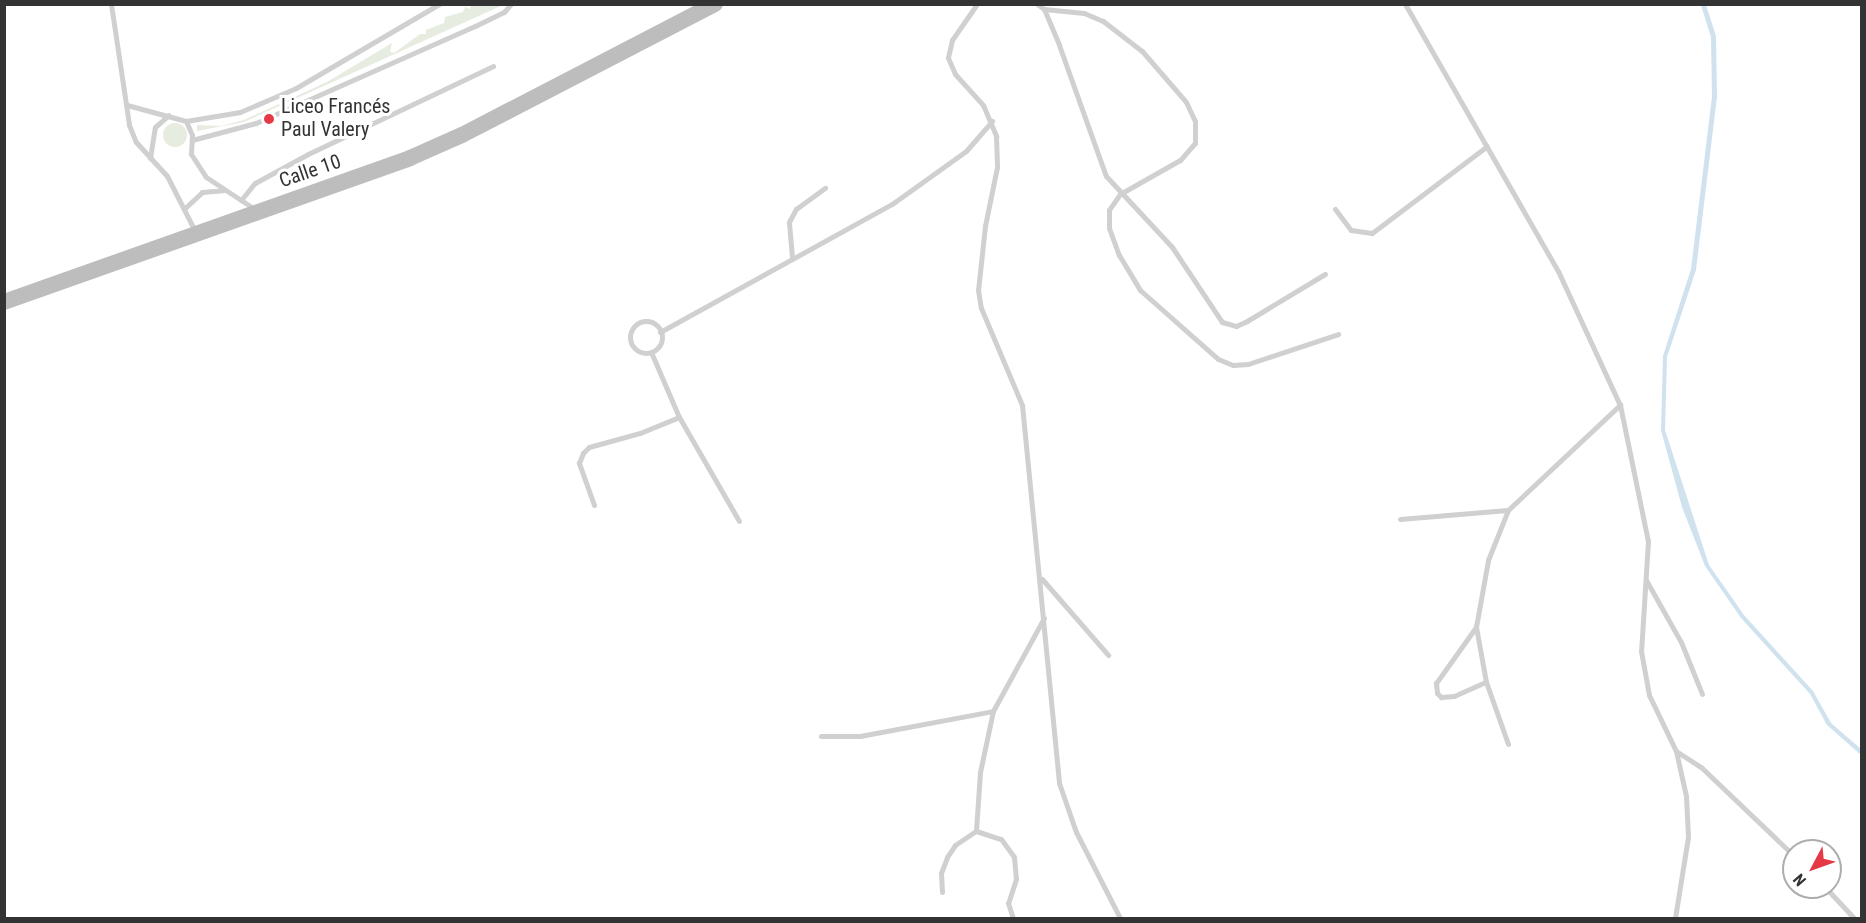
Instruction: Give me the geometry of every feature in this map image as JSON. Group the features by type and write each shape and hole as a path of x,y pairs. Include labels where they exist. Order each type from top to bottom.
{"main road":[{"name":"Calle 10","path":"4,302 197,235 462,135 715,4"}],"lane":[{"path":"111,4 127,105 136,142 167,176 197,235"},
{"path":"127,105 186,121 240,112 296,88 439,4"},
{"path":"192,140 256,123 475,26 504,12 511,4"},
{"path":"977,4 952,40 948,58 956,74 983,105 992,121 997,167 985,226 978,290 981,308 1022,405 1042,579 1059,783 1076,832 1120,918"},
{"path":"1037,4 1044,9 1084,13 1103,21 1142,51 1186,102 1196,121 1195,143 1180,160 1120,194 1109,210 1109,228 1119,255 1140,290 1218,359 1248,364 1338,334"},
{"path":"1405,4 1558,271 1620,405 1648,541 1641,651 1649,695 1676,751 1686,796 1688,837 1675,918"},
{"path":"1044,9 1096,154 1120,194 1172,247 1222,322 1236,326 1247,321 1325,274"},
{"path":"241,200 255,183 299,158 494,66"},
{"path":"150,158 154,127 169,115"},
{"path":"186,121 192,140 191,154 196,165 225,190 259,212"},
{"path":"660,332 930,180 975,143 992,121"},
{"path":"1335,209 1351,230 1372,233 1486,147"},
{"path":"792,257 789,222 796,209 825,188"},
{"path":"185,208 202,192 225,190"},
{"path":"649,322 660,332 659,346 651,352 639,351 633,346 632,330 637,324 649,322"},
{"path":"651,352 679,417 739,520"},
{"path":"1508,744 1486,682 1476,627 1488,560 1508,510 1620,405"},
{"path":"594,505 579,463 589,447 640,433 679,417"},
{"path":"1400,519 1508,510"},
{"path":"1042,579 1108,655"},
{"path":"1646,580 1681,642 1702,694"},
{"path":"976,831 980,772 993,711 1045,617"},
{"path":"1476,627 1436,683 1437,693 1441,697 1454,696 1486,682"},
{"path":"821,736 861,736 943,723 993,711"},
{"path":"1676,751 1702,768 1782,845"},
{"path":"942,892 941,873 946,857 955,844 976,831 1001,839 1014,857 1016,879 1008,903 1014,918"},
{"path":"1836,899 1854,918"}],"shaded area":[{"path":"471,5 503,5 244,122 197,131 197,125 221,126 244,120 327,82 392,43 390,52 394,53 420,34 426,34 426,30 444,23 445,17 463,12 465,7 470,9"},
{"path":"175,123 184,126 187,135 184,144 175,147 166,144 163,135 166,126"}],"water":[{"path":"1701,5 1706,5 1716,36 1717,97 1696,270 1667,357 1665,430 1709,565 1744,615 1813,691 1831,723 1861,749 1861,755 1827,725 1810,694 1741,618 1705,566 1682,507 1661,430 1663,356 1691,269 1712,97 1711,37"}],"place":[{"name":"Liceo Francés Paul Valery","path":"269,119"}]}
